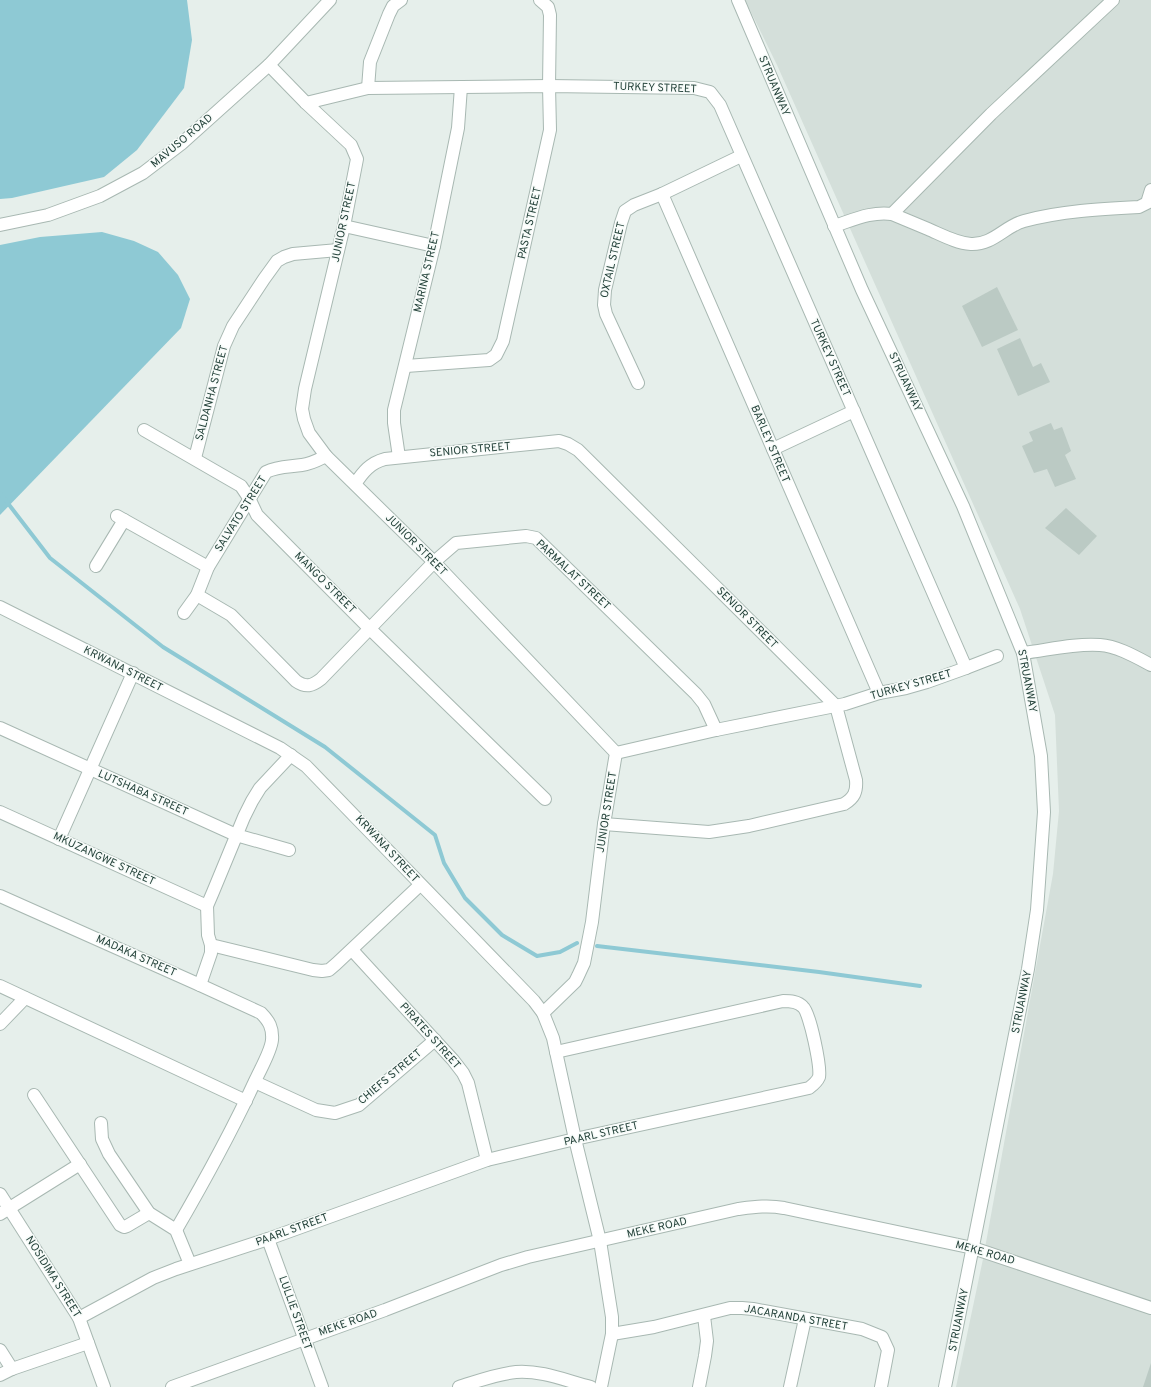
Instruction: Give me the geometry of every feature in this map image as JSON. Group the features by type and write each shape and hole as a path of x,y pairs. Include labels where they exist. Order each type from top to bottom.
{"street":[{"name":"MAVUSO ROAD","path":"0,225 48,214 100,196 143,173 181,144 269,65 330,0"},
{"path":"368,88 370,62 389,14 394,6 401,0"},
{"name":"PASTA STREET","path":"406,366 489,360 500,350 551,124 549,86 550,15 548,7 540,0"},
{"name":"STRUANWAY","path":"738,0 862,290 963,506 1023,653 1041,756 1044,812 1038,910 1028,969 945,1387"},
{"path":"892,214 991,114 1113,0"},
{"name":"JUNIOR STREET","path":"269,65 351,146 357,158 344,226 305,389 302,409 309,433 326,456 434,562 616,753 604,824 592,922 584,962 575,982 543,1013"},
{"name":"TURKEY STREET","path":"306,103 368,88 549,86 694,88 710,92 720,105 966,668 927,682 879,693 836,706 716,730 616,753"},
{"name":"MARINA STREET","path":"399,457 394,410 406,366 434,246 458,128 461,87"},
{"name":"OXTAIL STREET","path":"638,383 606,314 604,305 604,298 625,211 634,205 662,194 741,156"},
{"path":"834,226 882,212 892,214 948,238 972,244 984,242 996,237 1021,222 1049,215 1138,207 1146,203 1151,190"},
{"name":"BARLEY STREET","path":"662,194 879,693"},
{"path":"344,226 434,246"},
{"name":"SALDANHA STREET","path":"195,458 224,346 233,326 264,279 277,261 284,257 293,254 338,250"},
{"path":"773,449 854,412"},
{"name":"MANGO STREET","path":"144,430 195,458 241,486 249,498 257,515 370,629 545,799"},
{"name":"SENIOR STREET","path":"354,484 365,470 376,462 399,457 559,441 568,444 578,450 836,706"},
{"name":"SALVATO STREET","path":"184,613 197,595 208,567 266,472 274,468 307,464 326,456"},
{"path":"96,566 120,518 208,567"},
{"name":"PARMALAT STREET","path":"197,595 231,615 296,681 308,686 314,685 434,562 456,543 461,541 526,536 536,538 696,694 704,704 716,730"},
{"name":"KRWANA STREET","path":"0,607 291,755 306,766 534,1001 543,1013 556,1052 575,1139 600,1241 612,1318 612,1334 601,1387"},
{"path":"1023,653 1100,645 1129,653 1151,665"},
{"path":"966,668 997,656"},
{"path":"59,839 133,674"},
{"path":"604,824 709,832 749,826 844,804 853,797 855,793 856,780 836,706"},
{"name":"LUTSHABA STREET","path":"0,728 236,835 289,850"},
{"path":"200,985 211,945 208,935 207,906 236,835 252,801 260,788 291,755"},
{"name":"MKUZANGWE STREET","path":"0,812 207,906"},
{"path":"211,945 293,966 322,972 329,970 420,885"},
{"name":"MADAKA STREET","path":"0,896 261,1013 269,1021 272,1029 272,1042 255,1082"},
{"name":"PIRATES STREET","path":"352,950 435,1040 463,1073 468,1083 487,1160"},
{"path":"0,986 246,1101"},
{"path":"0,1024 25,998"},
{"name":"PAARL STREET","path":"79,1318 153,1278 190,1264 268,1239 487,1160 575,1139 809,1088 816,1083 819,1077 819,1065 808,1015 804,1007 791,1001 783,1001 556,1052"},
{"name":"CHIEFS STREET","path":"255,1082 316,1110 335,1113 348,1109 363,1101 435,1040"},
{"path":"176,1230 235,1123 255,1082"},
{"path":"34,1094 120,1225 124,1227 127,1226 149,1213"},
{"path":"102,1123 102,1139 105,1148 149,1213 176,1230 190,1264"},
{"path":"4,1211 80,1164"},
{"name":"NOSIDIMA STREET","path":"0,1194 4,1211 79,1318 104,1387"},
{"name":"MEKE ROAD","path":"172,1387 304,1338 385,1310 501,1265 528,1257 738,1209 772,1206 973,1248 1151,1308"},
{"name":"LULLIE STREET","path":"268,1239 322,1387"},
{"name":"JACARANDA STREET","path":"612,1334 654,1327 724,1310 742,1308 862,1329 882,1338 888,1350 881,1387"},
{"path":"699,1387 707,1341 704,1316"},
{"path":"790,1387 805,1319"},
{"path":"0,1375 12,1369 88,1343"},
{"path":"0,1350 12,1369"},
{"path":"459,1387 493,1376 516,1372 550,1376 591,1387"}],"shaded area":[{"path":"745,0 1151,0 1151,1387 956,1387 983,1259 1053,874 1059,811 1055,715 1020,609 777,65"}],"water":[{"path":"0,0 187,0 192,40 184,88 137,150 104,177 12,198 0,199"},
{"path":"102,232 134,241 158,252 178,275 190,299 181,328 0,515 0,245 40,237"}],"building":[{"path":"997,287 1018,330 982,347 962,306"},
{"path":"1020,338 1033,367 1041,363 1050,382 1018,396 997,349"},
{"path":"1051,423 1054,430 1062,427 1071,451 1065,455 1076,479 1055,487 1047,469 1034,473 1022,446 1033,441 1029,432"},
{"path":"1066,508 1097,536 1079,555 1045,528"},
{"path":"1151,1363 1151,1387 1143,1387"}],"waterway":[{"path":"0,493 50,558 163,647 325,747 435,835 444,863 465,898 502,935 537,956 560,952 577,943"},
{"path":"597,946 819,972 920,986"}]}
